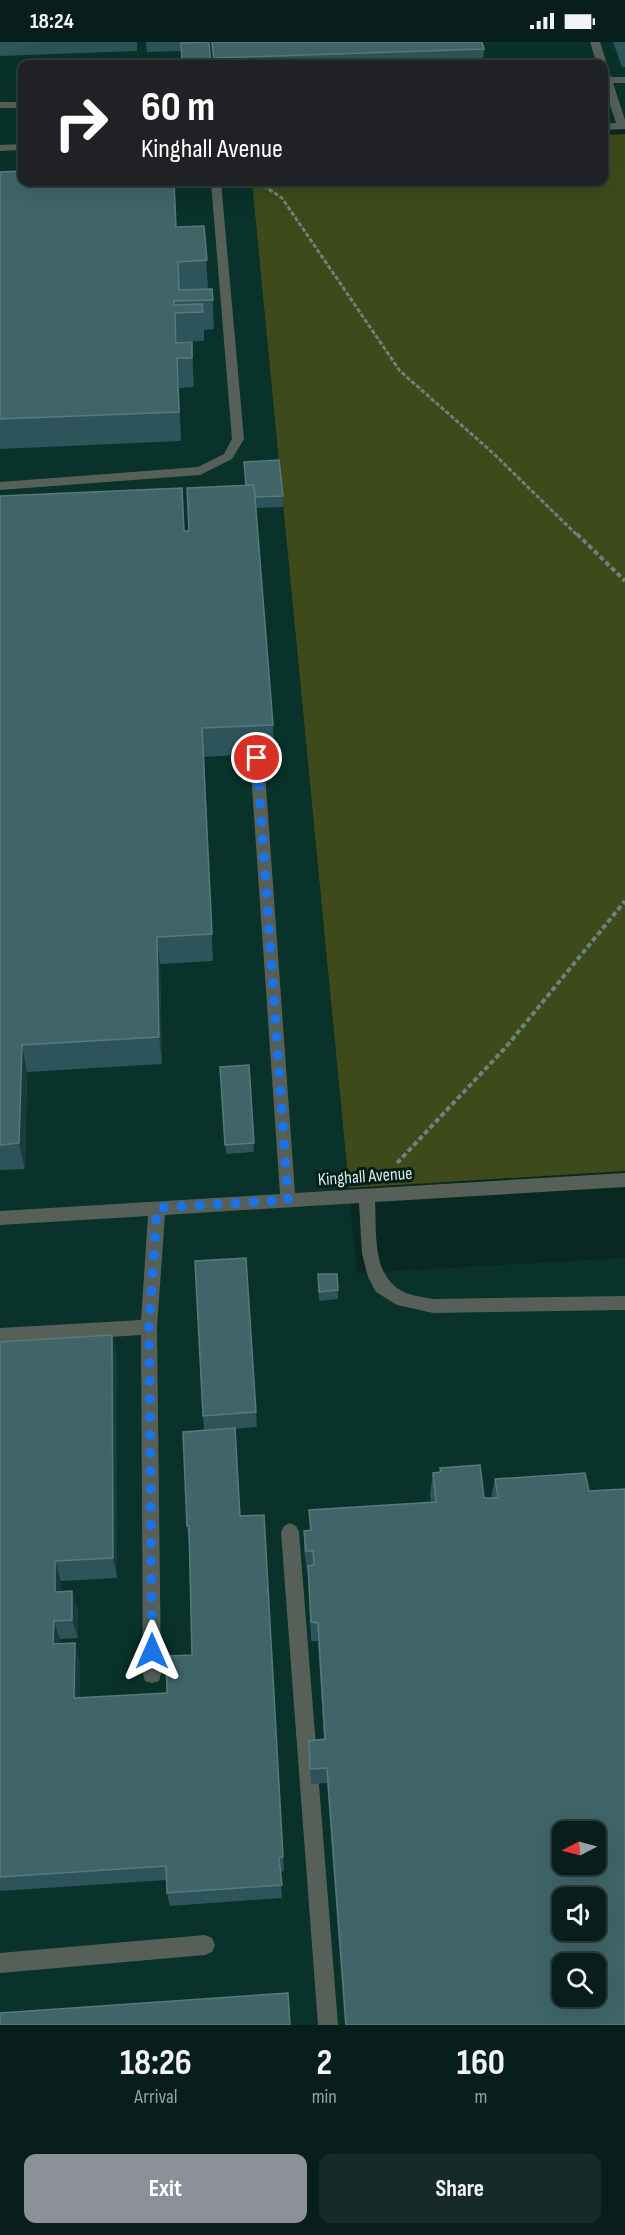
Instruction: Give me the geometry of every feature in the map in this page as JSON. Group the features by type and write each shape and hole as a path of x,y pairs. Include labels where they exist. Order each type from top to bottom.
{"lane":[{"path":"595,42 601,60"},
{"path":"608,80 625,80"},
{"path":"608,87 624,126 608,127"},
{"path":"0,105 18,105"},
{"path":"0,148 18,147"},
{"path":"0,486 200,471 228,456 238,439 216,186"},
{"path":"257,758 288,1200"},
{"name":"Kinghall Avenue","path":"0,1218 625,1180"},
{"path":"367,1195 370,1253 376,1277 382,1287 403,1300 433,1306 625,1303"},
{"path":"152,1674 149,1327 157,1208"},
{"path":"0,1336 149,1327"},
{"path":"290,1532 328,2025"},
{"path":"0,1963 204,1945"}],"path":[{"path":"264,186 282,198 400,371 493,453 625,581"},
{"path":"367,1195 506,1047 625,901"}],"shaded area":[{"path":"0,42 625,42 625,126 608,127 608,60 18,60 18,186 252,186 357,1273 625,1258 625,2025 0,2025"}],"green space":[{"path":"625,134 625,1171 349,1188 252,186 608,186 608,135"}],"building":[{"path":"209,42 211,60 182,60 181,43"},
{"path":"212,42 482,42 484,49 214,58"},
{"path":"18,171 18,186 174,186 176,227 204,226 207,260 178,262 179,290 212,289 213,300 174,301 174,305 202,304 203,312 175,313 176,343 192,342 192,358 177,358 179,412 0,419 0,172"},
{"path":"279,460 283,496 255,497 254,485 246,485 244,462"},
{"path":"254,485 273,725 202,728 212,934 157,937 159,1037 22,1045 19,1143 0,1145 0,496 182,488 184,531 189,531 187,488"},
{"path":"249,1065 254,1143 225,1145 220,1067"},
{"path":"246,1258 256,1412 203,1416 195,1261"},
{"path":"318,1274 337,1274 338,1290 319,1292"},
{"path":"112,1335 113,1558 55,1561 55,1592 72,1591 72,1620 54,1621 53,1644 75,1643 74,1698 167,1693 166,1656 192,1655 189,1526 187,1526 183,1432 235,1428 240,1516 264,1515 283,1857 279,1858 282,1885 167,1893 166,1866 0,1877 0,1342"},
{"path":"480,1465 484,1498 498,1498 495,1479 585,1473 589,1491 625,1489 625,2025 346,2025 327,1768 310,1769 309,1741 325,1739 318,1623 311,1622 308,1566 314,1565 313,1551 306,1551 304,1531 311,1530 309,1510 436,1502 433,1473 441,1472 440,1468"},
{"path":"288,1993 290,2025 0,2025 0,2013"}],"route":[{"path":"152,1651 149,1327 157,1208 288,1200 257,758"}]}
